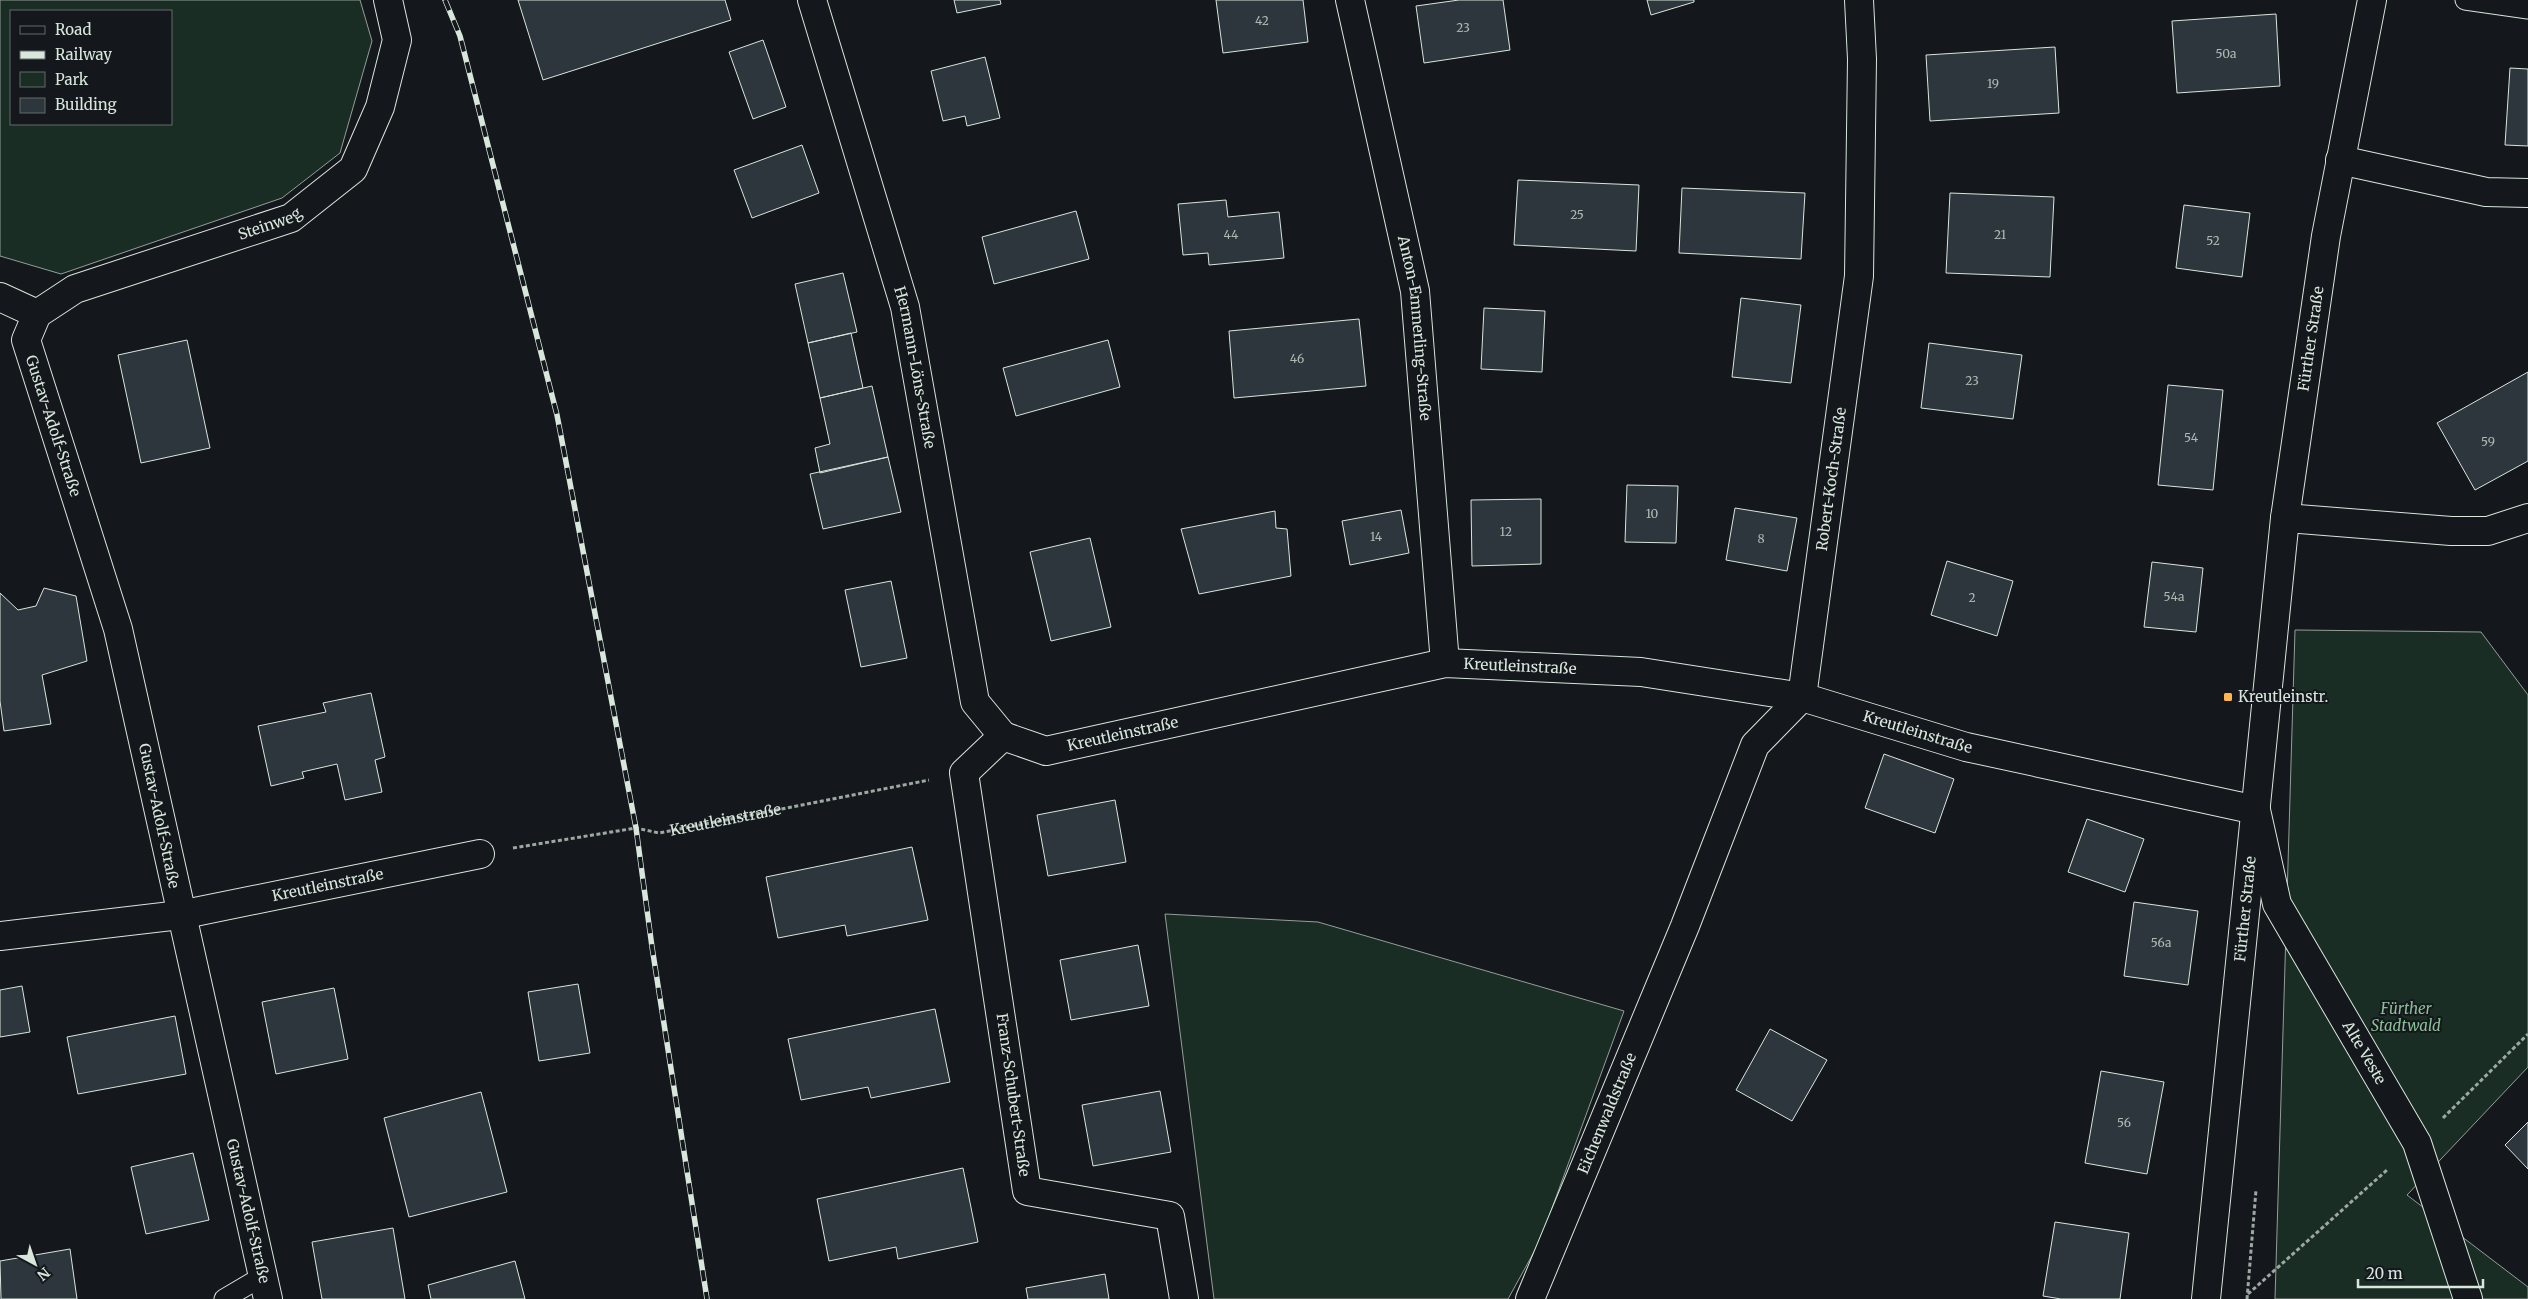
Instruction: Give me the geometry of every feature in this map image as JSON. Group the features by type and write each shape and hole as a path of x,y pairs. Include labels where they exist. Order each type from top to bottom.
{"street":[{"name":"Steinweg","path":"37,314 75,289 291,218 353,169 380,107 397,40 388,0"},
{"name":"Hermann-Löns-Straße","path":"812,0 905,307 976,702 1003,736"},
{"name":"Anton-Emmerling-Straße","path":"1350,0 1415,292 1446,662"},
{"name":"Robert-Koch-Straße","path":"1802,697 1859,276 1862,59 1859,0"},
{"name":"Fürther Straße","path":"2206,1299 2285,518 2326,236 2372,0"},
{"path":"2340,160 2486,192 2528,193"},
{"path":"0,296 37,314"},
{"name":"Gustav-Adolf-Straße","path":"37,314 26,340 118,629 180,915 265,1287"},
{"path":"2285,518 2451,531 2488,531 2528,518"},
{"name":"Kreutleinstraße","path":"1003,736 1046,750 1446,662 1641,672 1802,697 1966,747 2256,810"},
{"name":"Eichenwaldstraße","path":"1530,1299 1685,926 1756,745 1802,697"},
{"path":"964,773 1003,736"},
{"name":"Franz-Schubert-Straße","path":"964,773 1027,1192 1170,1216 1184,1299"},
{"name":"Alte Veste","path":"2256,810 2277,904 2417,1143 2468,1299"},
{"name":"Kreutleinstraße","path":"0,936 180,915 480,854"}],"lane":[{"path":"2465,0 2528,9"},
{"path":"224,1299 265,1287"}],"path":[{"name":"Kreutleinstraße","path":"480,854 636,828 659,833 964,773"},
{"path":"2248,1294 2417,1143 2528,1034"}],"green space":[{"path":"0,0 360,0 372,41 340,153 282,198 61,274 0,256"},
{"name":"Fürther Stadtwald","path":"2295,630 2481,632 2528,695 2528,1067 2407,1195 2528,1287 2528,1299 2275,1299"},
{"path":"1165,914 1318,922 1624,1011 1540,1241 1508,1299 1214,1299"}],"building":[{"path":"518,0 725,0 731,20 543,80"},
{"path":"954,0 1000,0 1001,4 957,13"},
{"path":"1216,0 1303,0 1308,42 1223,53"},
{"path":"1459,0 1503,0 1510,50 1424,63 1416,6"},
{"path":"1647,0 1694,0 1694,2 1651,15"},
{"path":"2276,14 2280,86 2177,93 2172,21"},
{"path":"763,40 786,107 753,119 729,52"},
{"path":"2055,47 2059,113 1930,121 1926,55"},
{"path":"985,57 1000,118 967,126 965,116 943,121 931,71"},
{"path":"2510,68 2528,69 2528,146 2505,145"},
{"path":"802,145 819,193 752,218 734,170"},
{"path":"1518,180 1639,185 1636,251 1514,245"},
{"path":"1682,188 1805,193 1801,259 1679,253"},
{"path":"1950,193 2054,197 2050,277 1946,273"},
{"path":"1226,200 1228,217 1279,212 1284,258 1209,265 1208,253 1183,255 1178,204"},
{"path":"2184,205 2250,213 2242,277 2176,268"},
{"path":"1076,211 1089,259 994,284 982,237"},
{"path":"843,273 857,332 808,343 795,284"},
{"path":"1741,298 1801,305 1791,383 1732,377"},
{"path":"1484,308 1545,311 1542,372 1481,369"},
{"path":"1359,319 1366,386 1234,398 1229,331"},
{"path":"851,333 863,388 820,398 808,343"},
{"path":"187,340 210,448 141,463 118,355"},
{"path":"1108,340 1120,387 1016,416 1003,368"},
{"path":"1929,343 2022,355 2013,419 1921,408"},
{"path":"2528,372 2528,461 2475,490 2437,423"},
{"path":"2168,385 2223,390 2213,490 2158,485"},
{"path":"872,386 888,457 820,473 815,448 830,444 820,398"},
{"path":"888,457 901,512 823,529 810,474"},
{"path":"1627,485 1678,486 1676,543 1625,542"},
{"path":"1541,499 1541,564 1472,566 1471,500"},
{"path":"1735,508 1797,518 1787,571 1726,560"},
{"path":"1401,510 1409,553 1350,565 1342,521"},
{"path":"1275,511 1276,528 1287,529 1291,576 1199,594 1181,529"},
{"path":"1090,538 1111,627 1051,641 1030,552"},
{"path":"1947,561 2013,581 1997,636 1931,615"},
{"path":"2152,562 2203,568 2196,632 2144,627"},
{"path":"891,581 907,658 861,667 845,590"},
{"path":"44,588 76,596 87,661 42,675 51,724 4,731 0,701 0,593 18,610 36,606"},
{"path":"371,693 385,757 375,760 382,792 345,800 337,764 302,772 304,778 271,786 258,726 326,712 323,703"},
{"path":"1884,754 1954,779 1935,833 1865,808"},
{"path":"1115,800 1126,862 1048,876 1037,815"},
{"path":"2087,819 2144,839 2125,892 2068,872"},
{"path":"912,847 928,920 847,936 845,925 778,938 766,877"},
{"path":"2134,902 2198,911 2188,985 2124,976"},
{"path":"1138,945 1149,1006 1071,1020 1060,960"},
{"path":"578,984 590,1053 539,1061 528,992"},
{"path":"22,986 30,1032 0,1037 0,990"},
{"path":"334,988 348,1059 276,1074 262,1002"},
{"path":"935,1009 950,1082 871,1098 868,1087 801,1100 788,1039"},
{"path":"175,1016 186,1074 78,1094 67,1037"},
{"path":"1770,1029 1827,1060 1792,1121 1736,1090"},
{"path":"2101,1071 2164,1082 2147,1174 2085,1163"},
{"path":"1160,1091 1171,1152 1093,1166 1082,1105"},
{"path":"481,1092 507,1192 409,1217 384,1118"},
{"path":"2528,1122 2528,1169 2505,1145"},
{"path":"193,1153 209,1220 146,1234 131,1167"},
{"path":"963,1168 978,1242 898,1259 896,1247 829,1261 817,1199"},
{"path":"2055,1222 2129,1233 2120,1299 2061,1299 2043,1296"},
{"path":"393,1228 405,1299 322,1299 312,1242"},
{"path":"70,1249 77,1299 1,1299 0,1261"},
{"path":"515,1261 525,1299 431,1299 428,1285"},
{"path":"1105,1274 1109,1299 1028,1299 1026,1288"}],"railway":[{"path":"445,0 460,36 557,415 636,828 652,947 707,1299"}],"place":[{"name":"Kreutleinstr.","path":"2228,697"}]}
